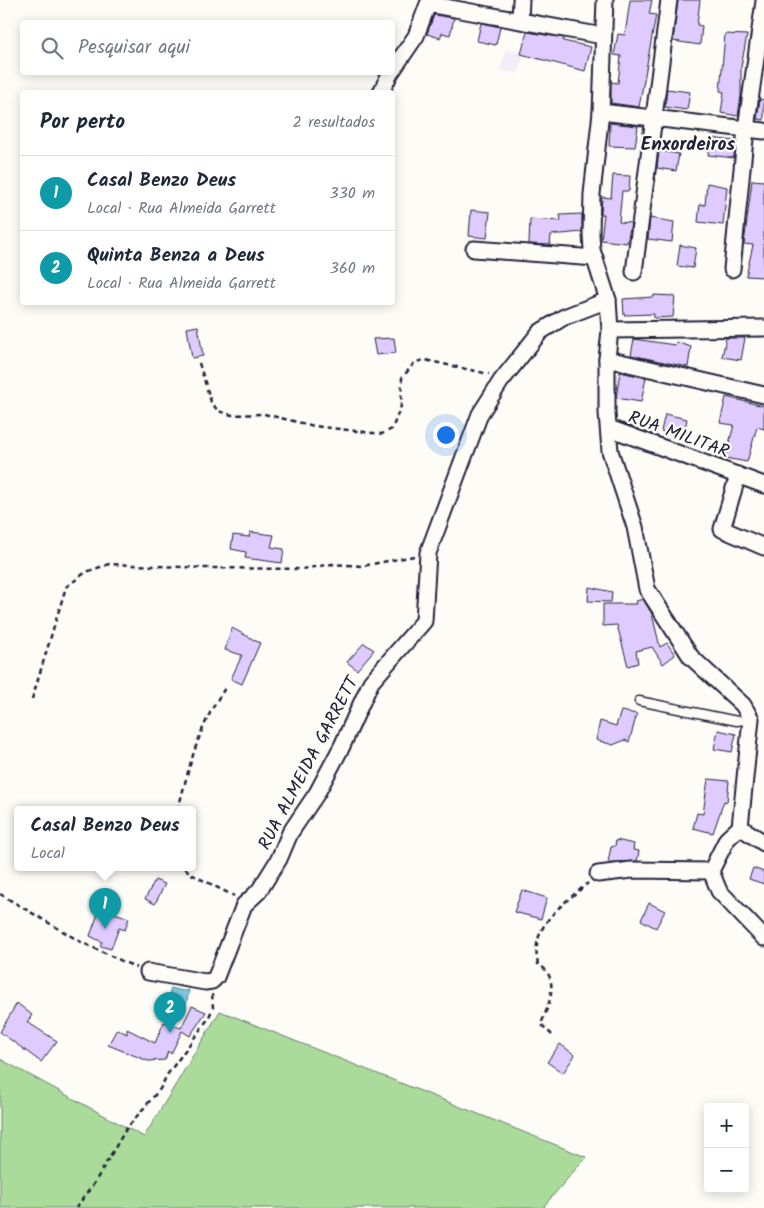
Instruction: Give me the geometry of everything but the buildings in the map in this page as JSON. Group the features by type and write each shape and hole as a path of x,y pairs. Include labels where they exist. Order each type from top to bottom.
{"street":[{"path":"520,20 521,0"},
{"path":"605,0 601,112 591,234 595,258 608,300 610,330 607,359 610,451 635,527 647,589 691,657 742,705 750,719 740,827 727,839 711,871 719,891 764,938"},
{"path":"634,272 668,0"},
{"path":"732,269 746,129 764,2"},
{"path":"395,68 416,36 428,4 603,36"},
{"path":"382,90 390,75"},
{"path":"601,112 764,131"},
{"path":"474,249 595,258"},
{"name":"RUA ALMEIDA GARRETT","path":"212,981 216,977 244,905 259,892 279,859 290,833 318,793 371,682 424,620 428,553 480,414 501,381 540,332 564,317 608,300"},
{"path":"610,330 764,328"},
{"path":"607,359 764,395"},
{"name":"RUA MILITAR","path":"609,428 764,485"},
{"path":"738,476 722,529 764,547"},
{"path":"740,827 764,842"},
{"path":"598,874 632,870 711,871"},
{"path":"148,972 212,981"}],"lane":[{"path":"639,701 738,720 750,719"}],"path":[{"path":"199,363 211,402 218,411 232,415 264,414 314,426 382,434 392,429 401,406 402,378 414,362 425,360 493,375 501,381"},
{"path":"32,699 66,587 86,572 98,566 109,564 302,569 332,564 362,566 428,553"},
{"path":"179,806 198,736 214,703 226,688"},
{"path":"188,871 247,902"},
{"path":"552,1035 541,1024 548,1007 552,987 545,968 538,964 536,942 540,931 554,912 598,874"},
{"path":"0,894 97,950 148,972"},
{"path":"76,1208 95,1182 126,1129 160,1089 167,1075 208,1019 213,1008 212,981"}],"shaded area":[{"path":"506,49 523,54 519,74 500,70"}],"green space":[{"path":"220,1011 586,1157 544,1206 545,1208 0,1208 0,1059 144,1137"}],"water":[{"path":"171,988 183,991 189,990 187,1002 168,999"}],"place":[{"name":"Casal Benzo Deus","path":"105,929"},
{"name":"Quinta Benza a Deus","path":"170,1033"}],"district":[{"name":"Enxordeiros","path":"688,143"}]}
